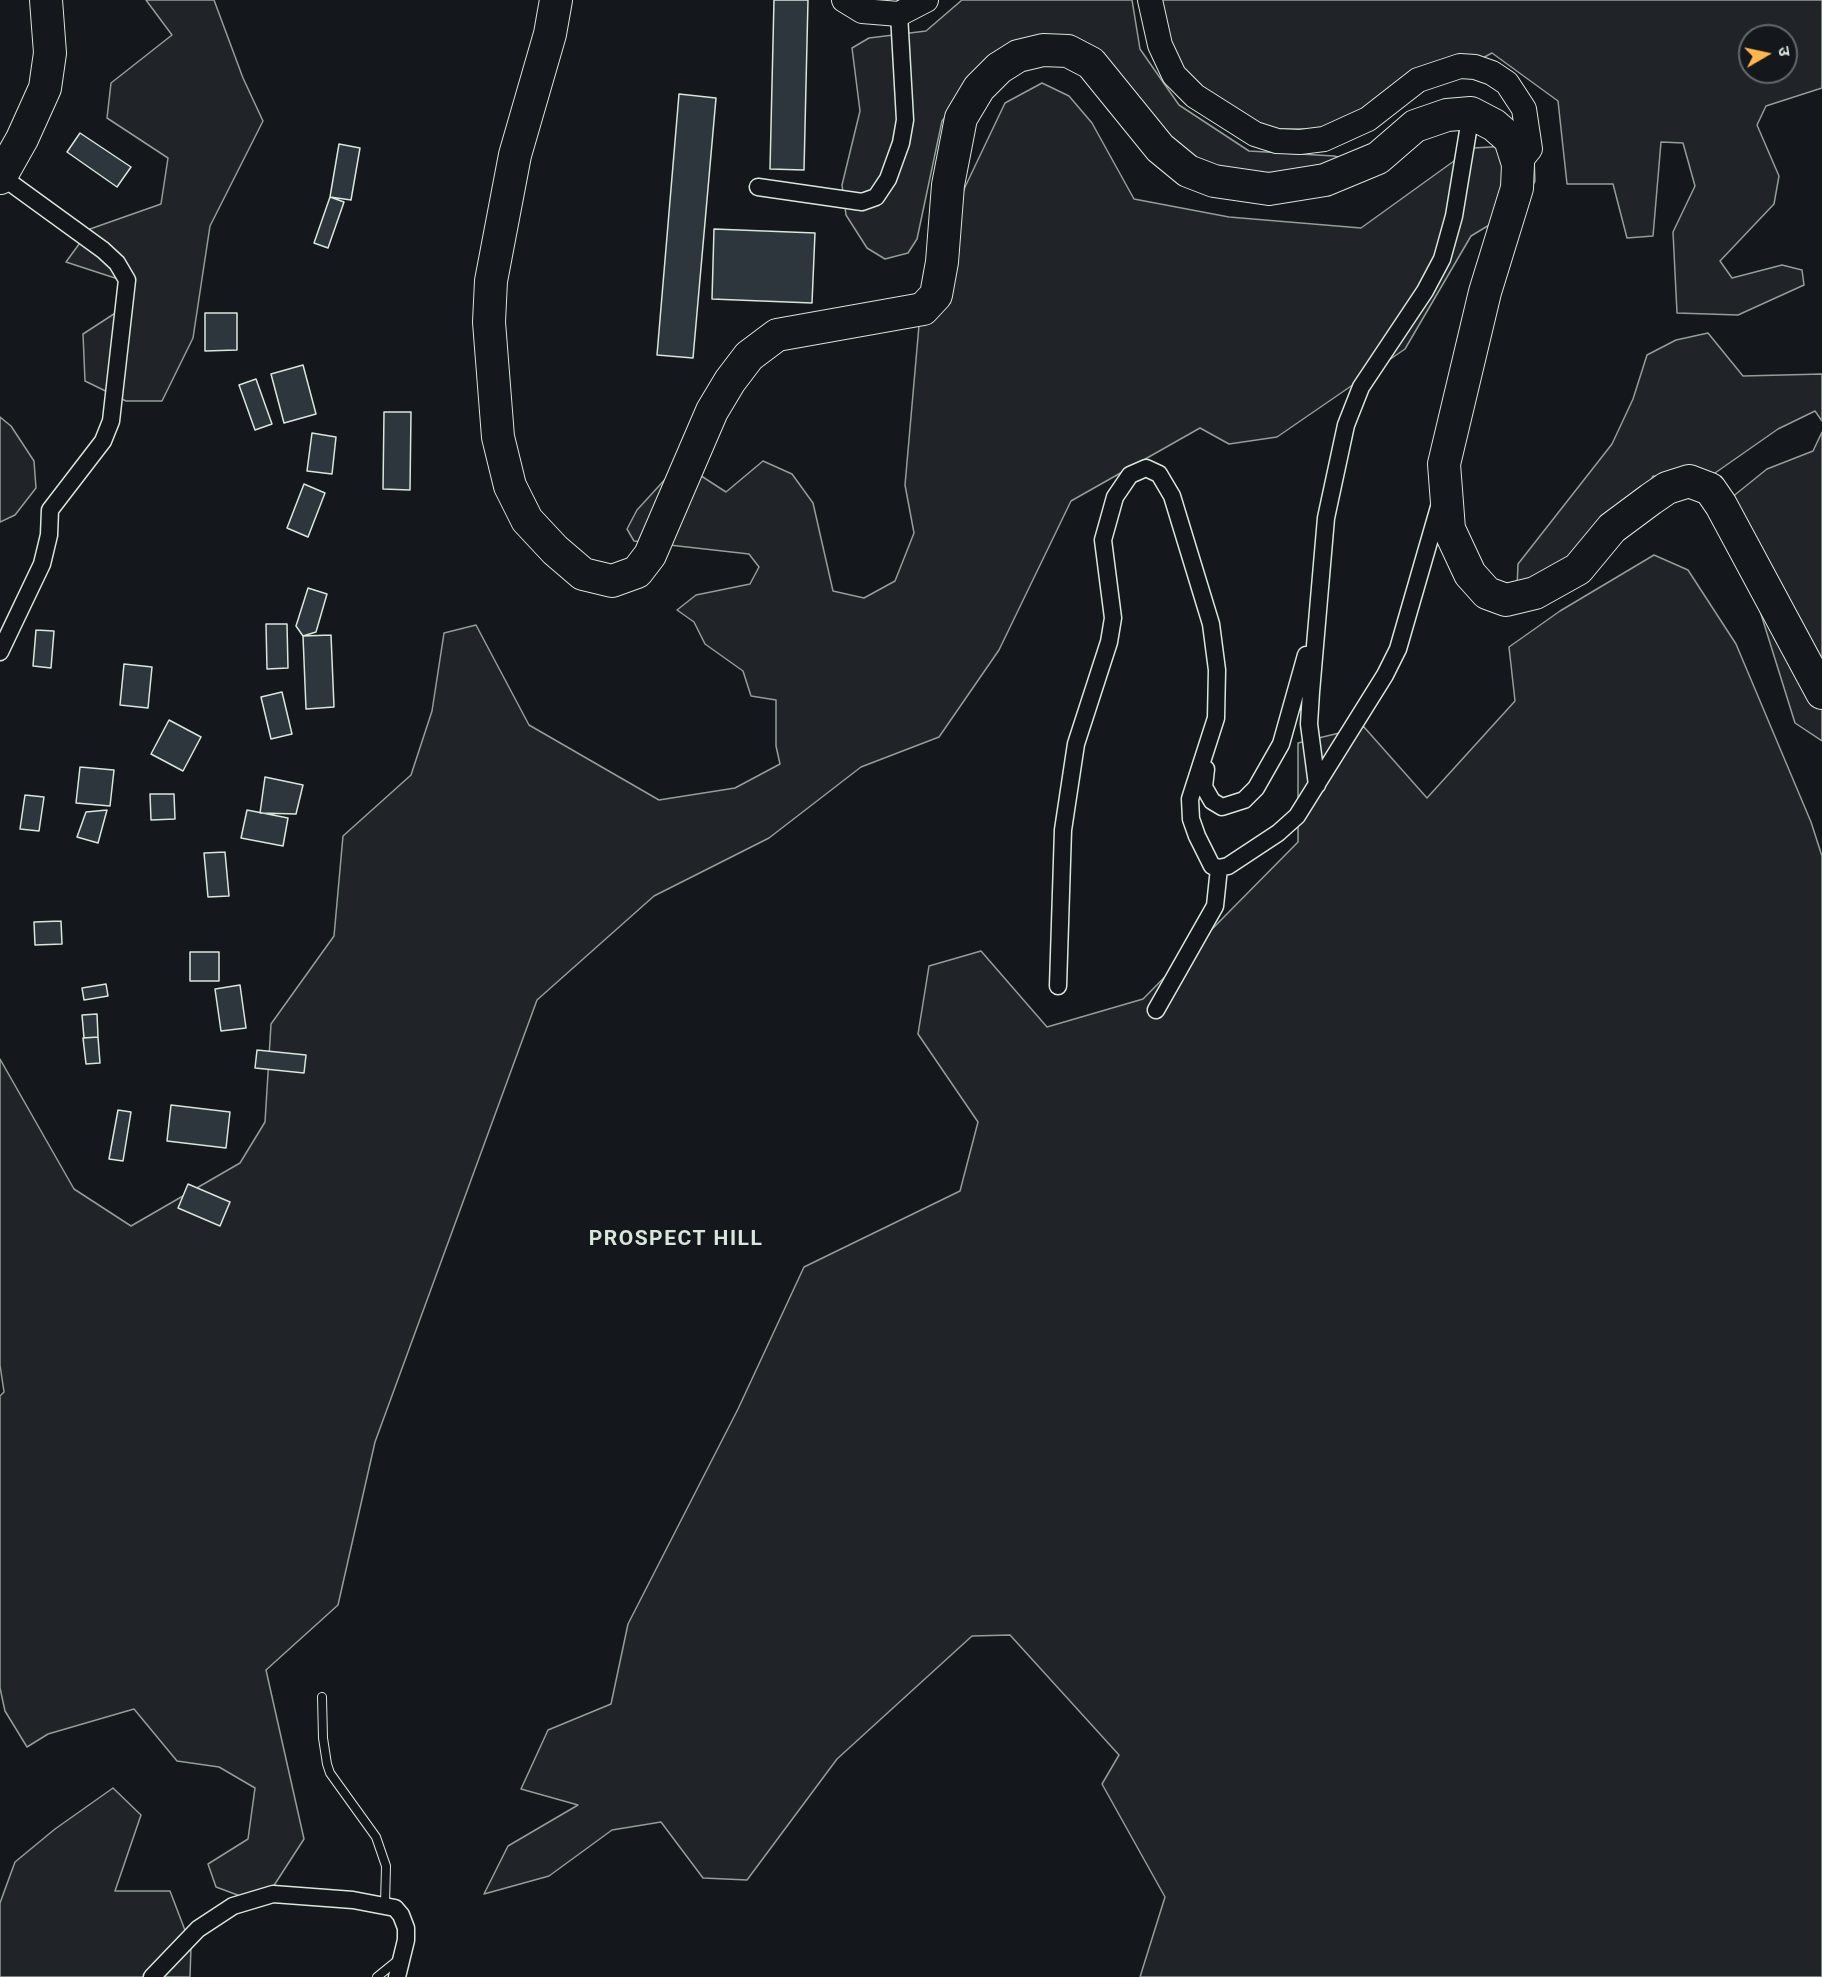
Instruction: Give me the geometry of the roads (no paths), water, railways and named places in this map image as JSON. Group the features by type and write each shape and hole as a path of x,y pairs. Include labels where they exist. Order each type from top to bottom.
{"highway":[{"path":"0,177 22,139 45,88 50,53 46,0"},
{"path":"556,0 550,34 515,155 491,281 489,322 498,437 510,486 527,520 555,550 583,574 612,581 637,572 650,555 712,411 730,381 749,356 777,335 923,309 936,295 942,262 948,184 961,118 979,88 999,68 1018,56 1043,50 1068,51 1091,63 1160,148 1188,171 1214,181 1269,189 1326,180 1378,158 1415,126 1447,115 1471,113 1494,125 1510,139 1518,164 1517,188 1485,292 1444,464 1449,530 1470,574 1487,593 1506,600 1535,593 1578,569 1612,528 1667,488 1689,481 1710,489 1721,505 1822,693"}],"street":[{"path":"844,0 862,11 899,14 926,0"},
{"path":"1150,0 1160,45 1174,75 1195,96 1255,134 1277,141 1324,140 1368,119 1418,80 1460,66 1475,67 1492,73 1508,83 1524,109 1530,149 1518,164"},
{"path":"758,187 862,202 876,197 888,179 901,143 904,120 899,14"},
{"path":"1317,785 1309,724 1318,611 1326,518 1346,425 1361,387 1425,291 1442,259 1454,216 1471,113"},
{"path":"0,177 103,250 117,263 127,280 111,421 104,441 50,510 49,535 42,564 0,652"},
{"path":"1058,986 1063,830 1076,744 1109,642 1113,618 1103,540 1115,497 1130,475 1146,468 1159,474 1172,496 1211,624 1217,670 1216,718 1190,799 1191,819 1212,866 1219,868 1228,866 1278,833 1297,816 1398,649 1445,486"},
{"path":"1208,745 1204,787 1212,801 1227,808 1244,800 1256,788 1281,744 1318,611"},
{"path":"1156,1010 1215,906 1219,868"},
{"path":"152,1977 198,1929 233,1906 261,1895 285,1894 385,1904 395,1908 403,1920 406,1940 397,1977"}],"lane":[{"path":"322,1697 323,1738 330,1773 376,1837 386,1866 385,1904"},
{"path":"377,1977 403,1956"}],"district":[{"name":"PROSPECT HILL","path":"676,1240"}]}
